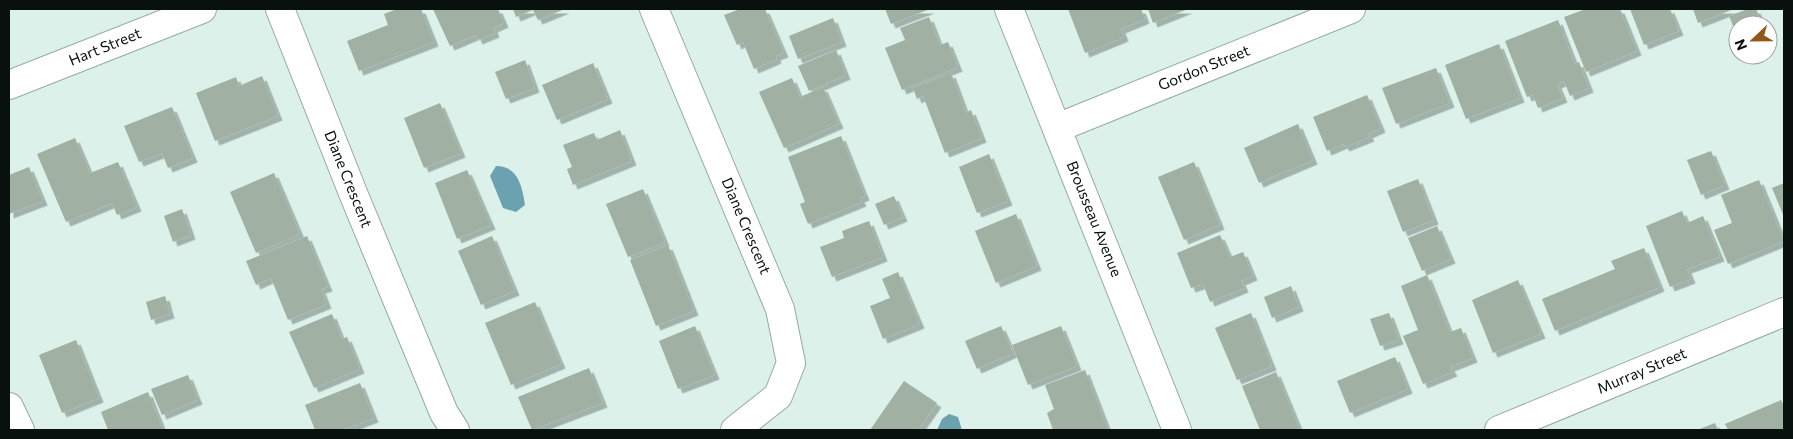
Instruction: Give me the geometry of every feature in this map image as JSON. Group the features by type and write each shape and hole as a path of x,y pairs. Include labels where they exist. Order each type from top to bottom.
{"street":[{"name":"Hart Street","path":"9,85 202,9"},
{"name":"Diane Crescent","path":"280,9 364,221 444,413 455,430"},
{"name":"Diane Crescent","path":"654,9 780,309 791,363 778,396 735,430"},
{"name":"Brousseau Avenue","path":"1009,9 1177,430"},
{"name":"Gordon Street","path":"1058,128 1351,9"},
{"name":"Murray Street","path":"1499,430 1784,312"},
{"path":"9,407 20,430"}],"water":[{"path":"496,166 509,169 518,178 525,205 516,212 503,208 490,176"},
{"path":"949,414 958,417 962,430 937,430 942,419"}],"building":[{"path":"397,9 421,9 434,42 359,71 347,41 388,25 384,14"},
{"path":"433,9 498,9 504,23 493,28 495,33 478,40 476,35 450,46"},
{"path":"513,9 565,9 538,20 533,10 516,17"},
{"path":"740,9 765,9 784,53 776,56 777,59 754,69 743,42 737,45 724,15"},
{"path":"885,9 930,9 891,24"},
{"path":"1068,9 1141,9 1145,19 1121,29 1124,37 1085,53"},
{"path":"1148,9 1188,9 1153,23"},
{"path":"1586,9 1620,9 1637,51 1586,72 1564,17"},
{"path":"1630,9 1670,9 1679,31 1644,45"},
{"path":"1693,9 1734,9 1698,23"},
{"path":"1748,9 1756,9 1759,15 1732,15"},
{"path":"929,17 940,45 948,42 958,67 902,90 885,48 905,40 900,28"},
{"path":"833,18 842,42 798,59 789,36"},
{"path":"1558,20 1575,64 1579,62 1589,88 1570,96 1564,81 1557,84 1563,98 1538,108 1533,95 1527,97 1505,41"},
{"path":"1499,44 1520,98 1466,119 1445,65"},
{"path":"836,50 846,75 809,91 798,66"},
{"path":"525,60 535,88 506,99 495,72"},
{"path":"593,63 608,99 557,120 542,85"},
{"path":"1436,68 1450,103 1396,124 1382,88"},
{"path":"951,73 966,113 971,110 982,138 945,153 923,96 917,99 913,88"},
{"path":"262,76 278,116 215,141 196,93 236,77 239,86"},
{"path":"792,78 800,97 823,87 839,124 784,148 759,92"},
{"path":"1367,95 1381,128 1368,134 1370,137 1345,147 1343,144 1327,151 1313,117"},
{"path":"440,103 461,153 424,168 404,118"},
{"path":"172,107 193,158 168,168 162,153 139,162 124,126"},
{"path":"1298,124 1313,160 1259,183 1244,148"},
{"path":"620,130 632,161 573,185 567,169 572,167 563,145 594,133 597,140"},
{"path":"841,136 865,196 860,198 862,202 808,224 800,204 805,202 788,157"},
{"path":"75,138 90,173 118,162 137,207 117,215 112,203 66,222 37,154"},
{"path":"1711,151 1725,185 1701,195 1687,160"},
{"path":"989,154 1008,201 977,213 959,167"},
{"path":"1194,162 1220,225 1184,240 1158,177"},
{"path":"29,167 43,201 9,214 9,175"},
{"path":"467,170 491,225 457,239 435,183"},
{"path":"274,173 300,234 256,253 230,192"},
{"path":"1418,179 1434,220 1403,232 1387,191"},
{"path":"1759,180 1784,241 1728,264 1714,230 1732,223 1721,195"},
{"path":"1784,183 1784,217 1772,188"},
{"path":"643,189 665,242 628,257 606,204"},
{"path":"894,196 903,217 884,225 875,204"},
{"path":"182,209 191,235 173,242 164,216"},
{"path":"1682,211 1687,223 1703,216 1720,257 1687,269 1691,279 1670,287 1646,226"},
{"path":"1016,214 1037,266 996,283 975,231"},
{"path":"869,221 883,257 832,277 820,247 844,238 842,231"},
{"path":"1437,226 1451,259 1422,271 1408,238"},
{"path":"1220,235 1230,257 1243,252 1253,276 1241,281 1244,288 1210,302 1203,284 1191,288 1177,253"},
{"path":"307,236 328,287 321,289 327,304 288,320 271,278 256,285 246,261"},
{"path":"492,236 515,291 481,305 458,251"},
{"path":"668,245 694,311 656,326 630,260"},
{"path":"1644,248 1660,287 1555,331 1542,299 1615,269 1611,261"},
{"path":"898,272 920,324 883,339 870,306 890,298 882,279"},
{"path":"1427,275 1450,332 1461,328 1473,358 1450,367 1453,372 1423,384 1403,336 1418,330 1401,286"},
{"path":"1518,280 1541,334 1493,353 1472,300"},
{"path":"1291,286 1299,307 1272,318 1264,297"},
{"path":"165,296 170,314 151,320 146,302"},
{"path":"535,302 561,364 511,385 485,323"},
{"path":"1251,313 1272,366 1237,380 1215,328"},
{"path":"1389,313 1399,340 1380,346 1370,319"},
{"path":"332,314 342,339 347,337 360,369 314,388 289,332"},
{"path":"695,326 715,375 678,389 659,341"},
{"path":"1001,326 1013,353 977,369 965,341"},
{"path":"1061,326 1077,366 1028,385 1012,345"},
{"path":"76,340 99,398 62,413 39,355"},
{"path":"1395,357 1408,389 1350,413 1337,381"},
{"path":"589,368 603,403 532,430 518,397"},
{"path":"1085,370 1108,430 1053,430 1047,413 1054,409 1045,385"},
{"path":"1276,372 1300,430 1260,430 1242,386"},
{"path":"188,375 198,400 162,415 151,389"},
{"path":"904,381 937,403 918,430 870,430"},
{"path":"360,383 374,418 342,430 315,430 305,405"},
{"path":"148,392 163,430 108,430 101,412"},
{"path":"1781,400 1784,406 1784,430 1728,430 1725,424"},
{"path":"1715,423 1718,430 1697,430"}]}
